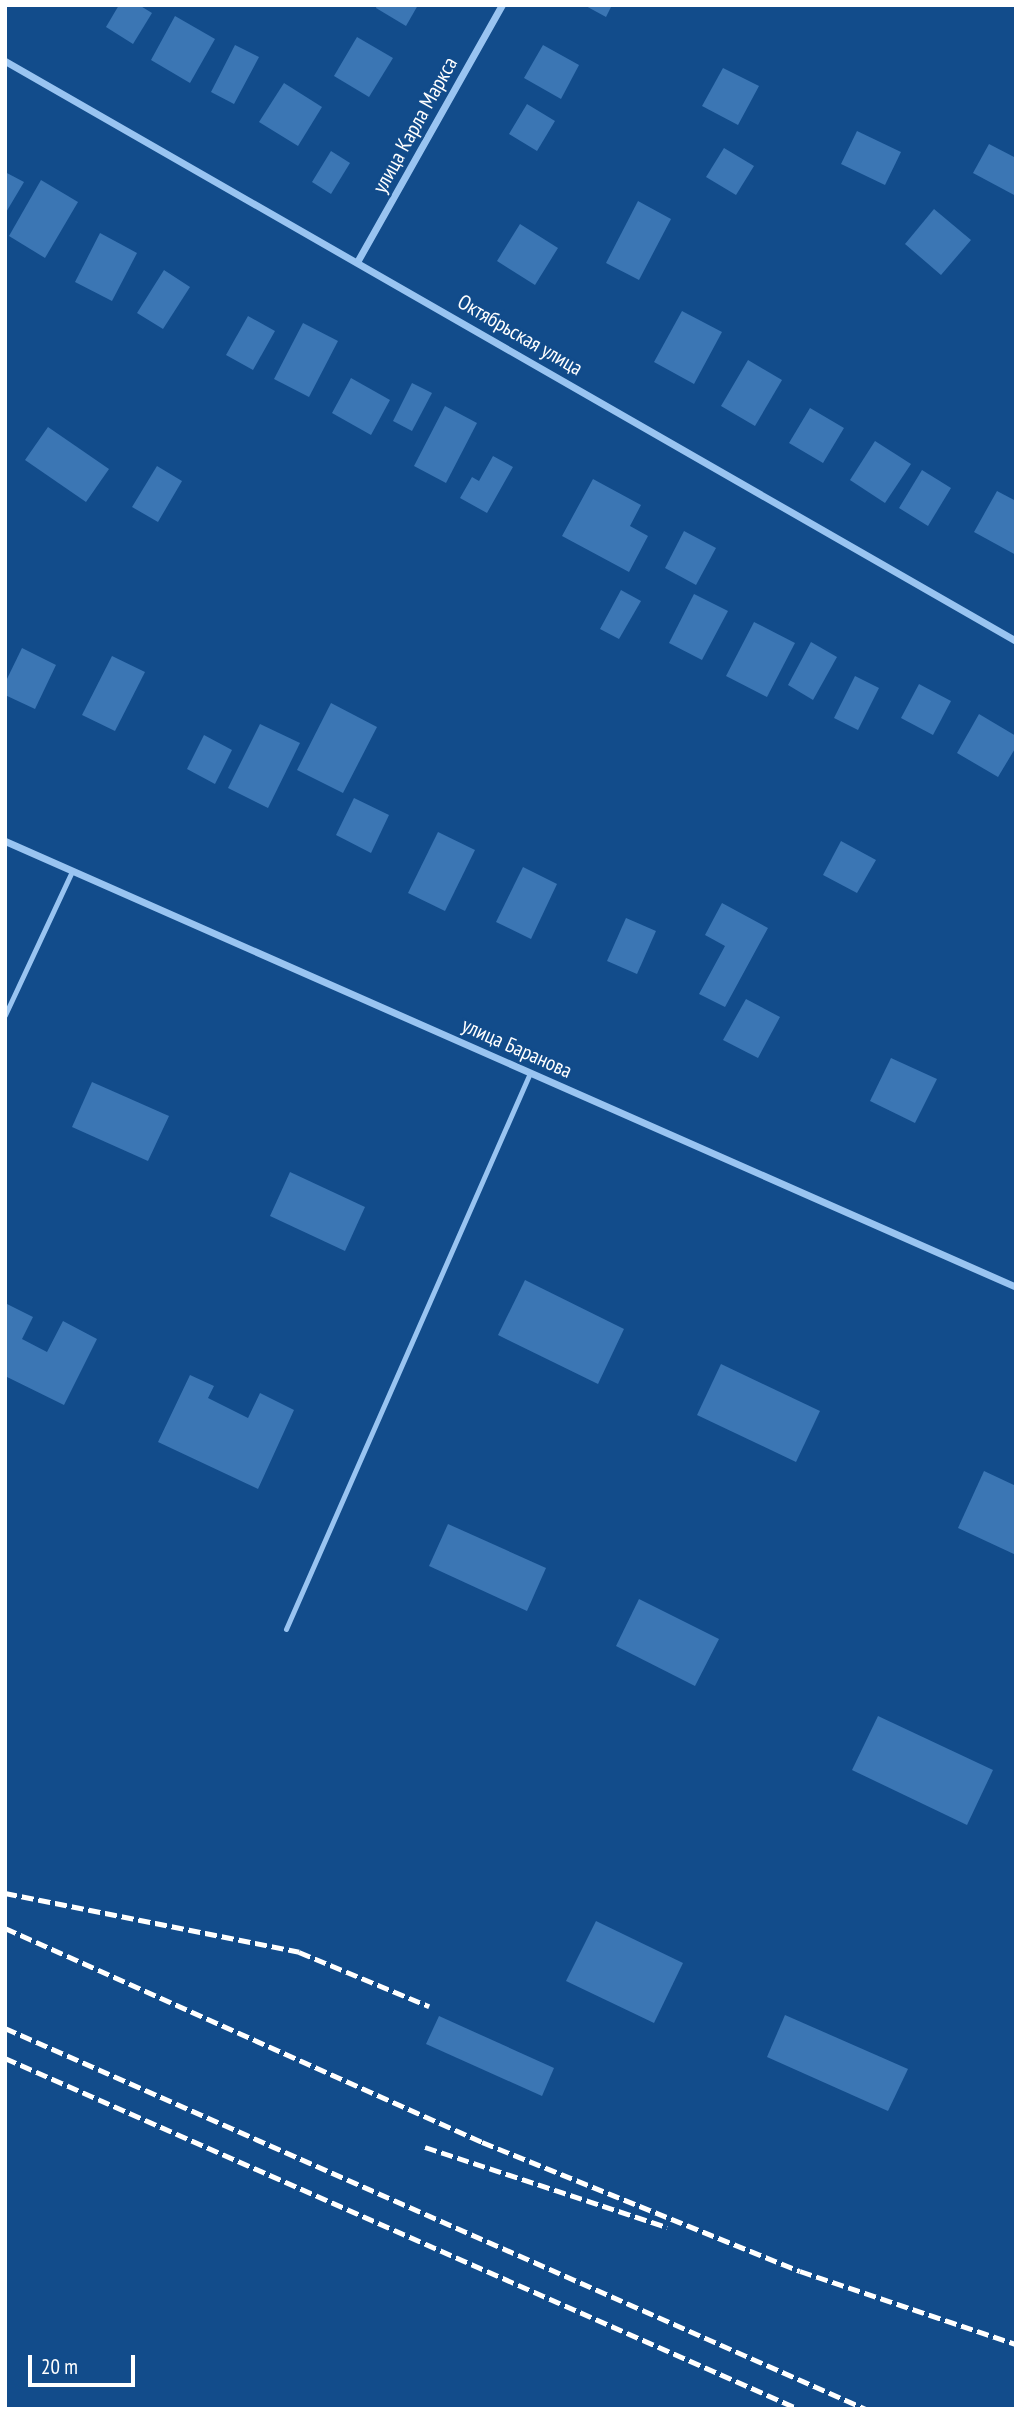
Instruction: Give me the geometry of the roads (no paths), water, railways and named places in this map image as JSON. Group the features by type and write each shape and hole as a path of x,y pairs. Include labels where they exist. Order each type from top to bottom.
{"street":[{"name":"улица Карла Маркса","path":"357,262 502,5"},
{"name":"Октябрьская улица","path":"5,61 1016,641"},
{"name":"улица Баранова","path":"5,841 1016,1287"}],"lane":[{"path":"5,1015 72,871"},
{"path":"286,1629 530,1073"}],"railway":[{"path":"5,1893 299,1952 429,2006"},
{"path":"5,1928 482,2142 800,2271 1016,2344"},
{"path":"5,2028 866,2409"},
{"path":"5,2058 799,2409"},
{"path":"425,2147 667,2227"}]}
